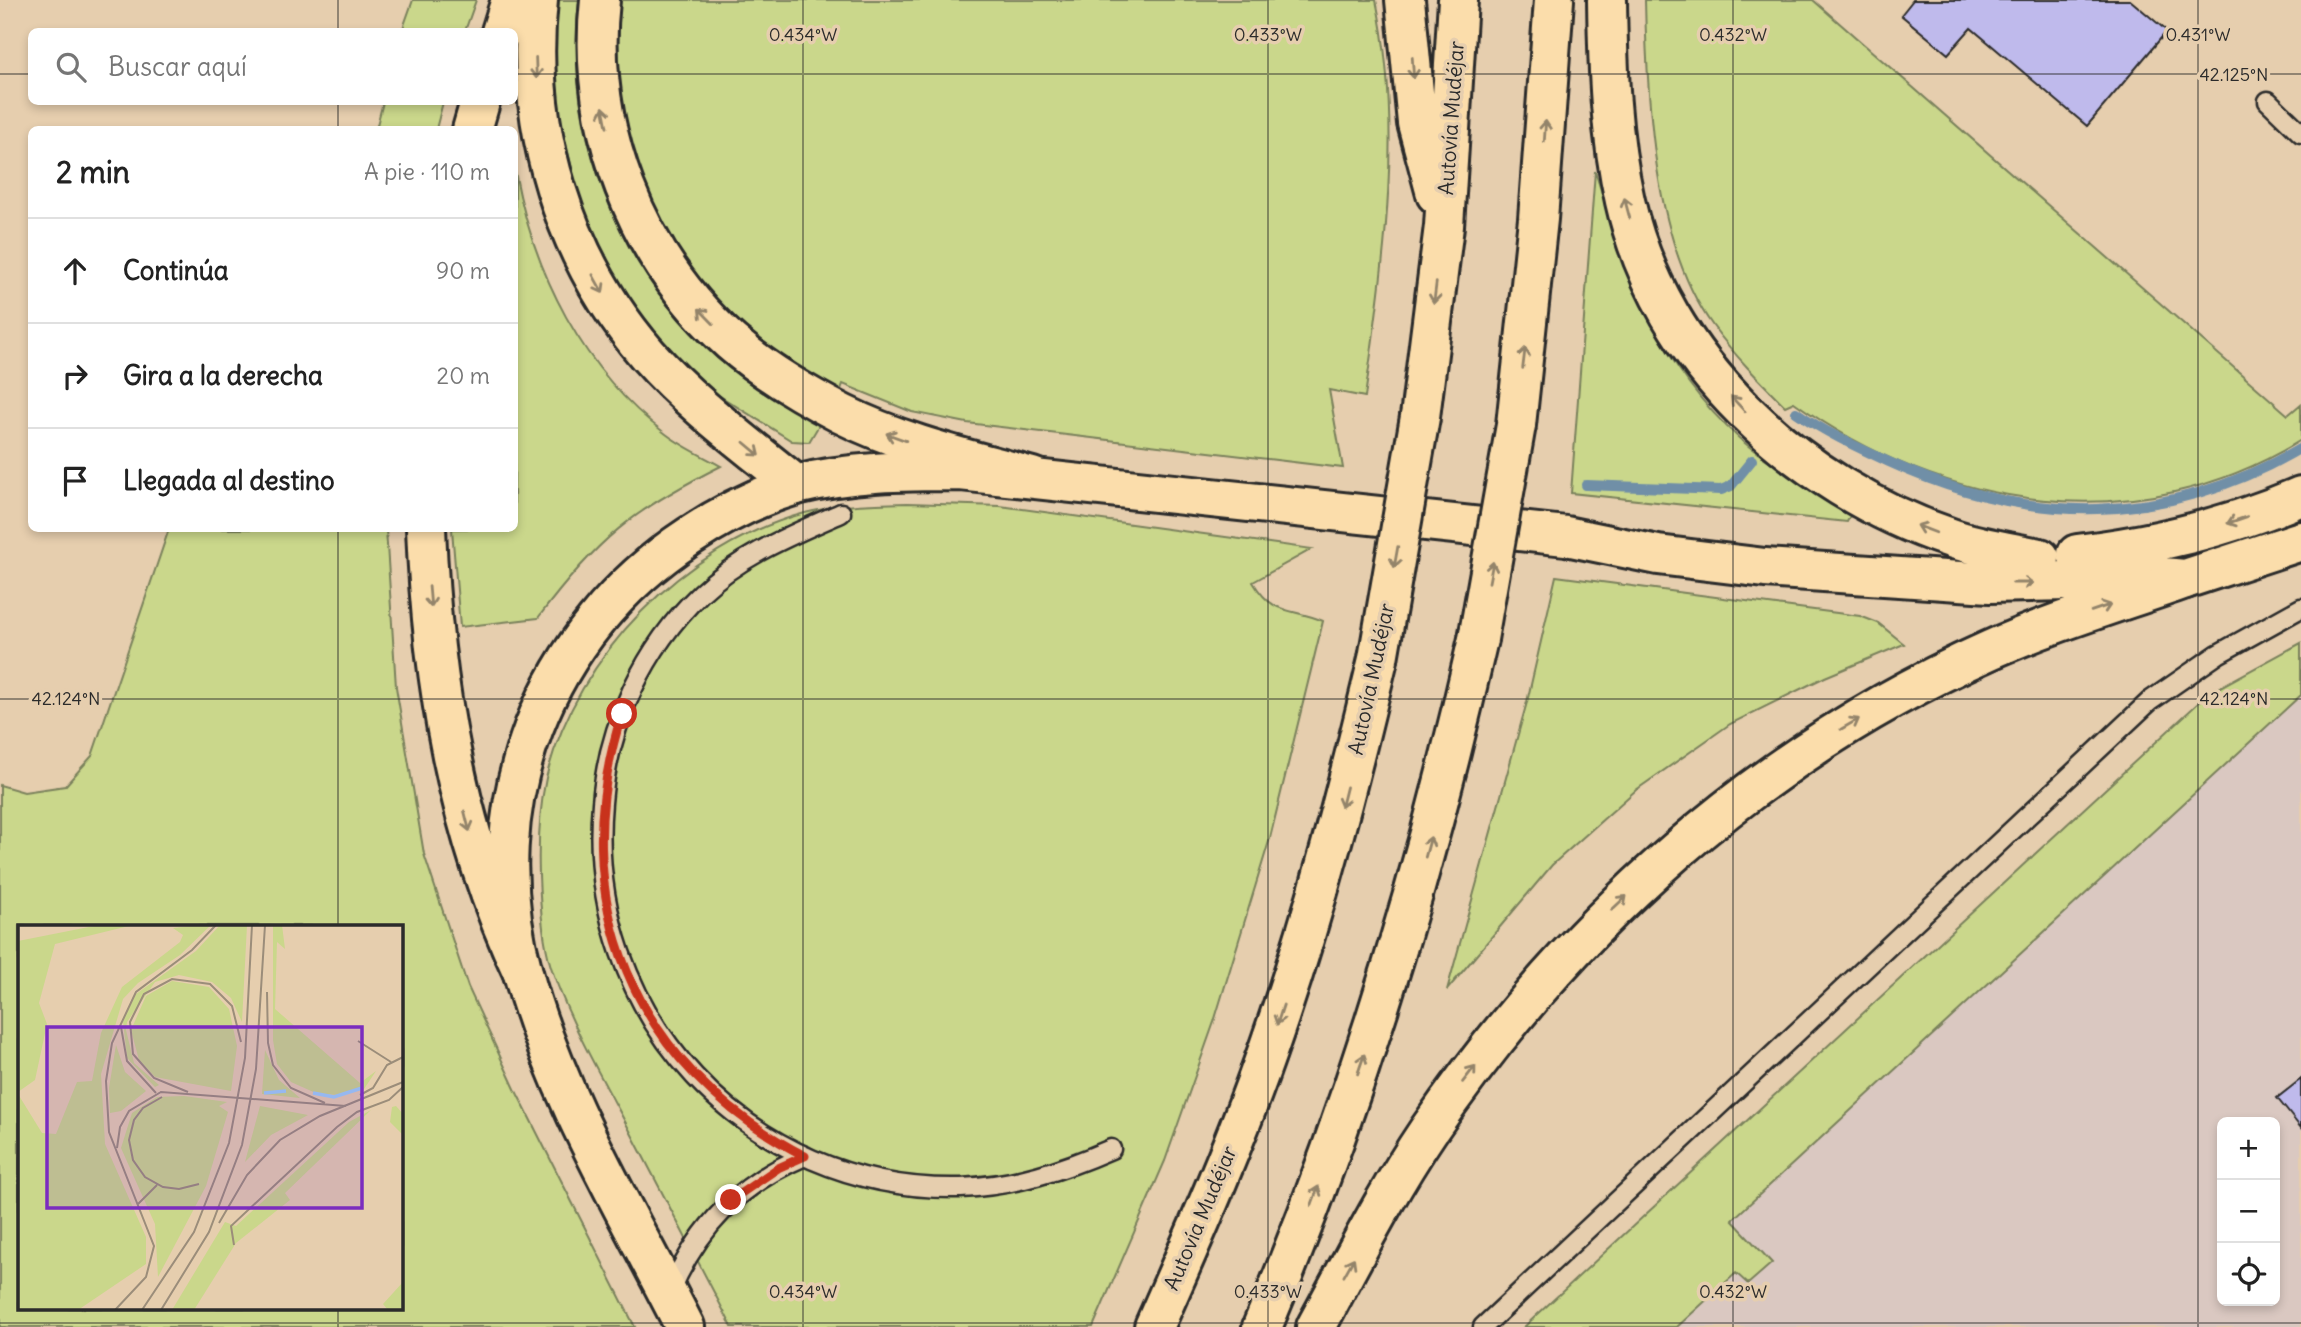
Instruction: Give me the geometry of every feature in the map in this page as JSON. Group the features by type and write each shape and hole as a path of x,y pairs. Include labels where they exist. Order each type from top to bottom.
{"highway":[{"path":"502,28 511,0"},
{"path":"538,0 538,112 558,198 581,253 614,312 649,356 687,395 796,485"},
{"path":"600,0 597,28 599,86 610,144 629,200 656,252 690,300 731,342 759,364 842,414 928,448 1032,477"},
{"path":"1405,0 1417,122 1444,226"},
{"name":"Autovía Mudéjar","path":"1154,1327 1202,1218 1274,1035 1331,850 1378,659 1420,417 1444,226 1458,0"},
{"path":"1262,1327 1340,1129 1398,954 1448,770 1478,639 1516,425 1538,219 1553,0"},
{"path":"1607,0 1611,118 1625,203 1652,279 1694,352 1749,416 1784,448 1863,499 1953,539 2039,558"},
{"path":"473,126 479,105"},
{"path":"523,973 510,888 511,805 518,769 542,704 568,659 599,614 634,576 722,515 796,485 834,478 919,471 1032,477 1566,536 1658,555 1856,576 1990,583 2067,581 2128,574 2185,579"},
{"path":"1566,536 1661,536 1920,558 2039,558 2118,550 2174,538 2238,520 2301,496"},
{"path":"426,532 438,679 453,766 486,891 523,973 568,1092 677,1311"},
{"path":"1316,1327 1396,1182 1463,1082 1561,962 1609,912 1705,825 1792,760 1921,684 2025,636 2301,541"}],"lane":[{"path":"2301,122 2268,101 2301,134"},
{"path":"841,513 765,547 730,569 679,616 650,658 622,714 603,788 600,864 608,913 627,973 643,1008 687,1070 714,1096 743,1121 805,1156 846,1172 884,1181 961,1188 1038,1176 1111,1149"},
{"path":"1483,1327 2150,701 2218,654 2301,608"},
{"path":"677,1311 694,1244 731,1200 778,1168 805,1156"}],"shaded area":[{"path":"2301,695 2301,1327 1677,1327 1736,1272 1772,1263 1732,1220"}],"green space":[{"path":"413,0 476,0 466,28 403,28"},
{"path":"557,0 579,0 577,50 580,99 590,148 605,195 626,240 652,283 682,322 717,358 753,386 819,425 809,442 792,441 699,383 629,307 586,228 554,93"},
{"path":"617,0 1376,0 1389,99 1388,199 1365,397 1329,390 1343,468 967,423 912,412 843,384 839,395 787,364 742,330 703,289 670,244 626,140 615,84"},
{"path":"1645,0 1813,0 2288,415 2301,404 2301,440 2239,472 2174,492 2109,501 2043,500 1978,489 1914,468 1852,439 1794,402 1785,406 1738,357 1713,326 1693,293 1677,254 1657,169 1648,81"},
{"path":"382,105 442,105 437,126 377,126"},
{"path":"1595,171 1633,282 1666,349 1687,380 1711,410 1740,439 1766,459 1854,508 1847,522 1571,493"},
{"path":"518,186 523,209 549,282 586,350 636,409 673,439 721,466 664,497 619,529 579,567 538,618 460,627 452,532 518,532"},
{"path":"908,503 1000,506 1312,549 1253,582 1268,601 1276,606 1323,621 1270,838 1214,1022 1165,1161 1093,1327 732,1327 587,1050 567,1009 548,956 542,921 539,863 540,814 546,778 561,733 582,689 609,649 641,612 678,579 717,551 760,529 805,513 831,508"},
{"path":"168,532 386,532 396,687 424,854 468,987 516,1091 635,1327 0,1327 0,785 24,792 65,786 92,756"},
{"path":"1556,576 1860,616 1878,623 1904,644 1825,677 1730,724 1636,790 1552,865 1447,990 1527,702"},
{"path":"2301,643 2301,695 1732,1220 1772,1263 1748,1284 1736,1273 1677,1327 1524,1327 2209,693"}],"building":[{"path":"1913,0 2130,0 2167,31 2087,126 1971,28 1948,54 1901,15"},
{"path":"2301,1079 2301,1128 2277,1098"}],"waterway":[{"path":"1796,412 1853,445 1942,483 1994,498 2046,507 2097,509 2148,504 2200,493 2250,474 2301,448"},
{"path":"1586,485 1721,490 1731,486 1752,460"}],"route":[{"path":"622,714 610,751 603,788 600,864 614,938 627,973 643,1008 687,1070 743,1121 805,1156 778,1168 731,1200"}]}
